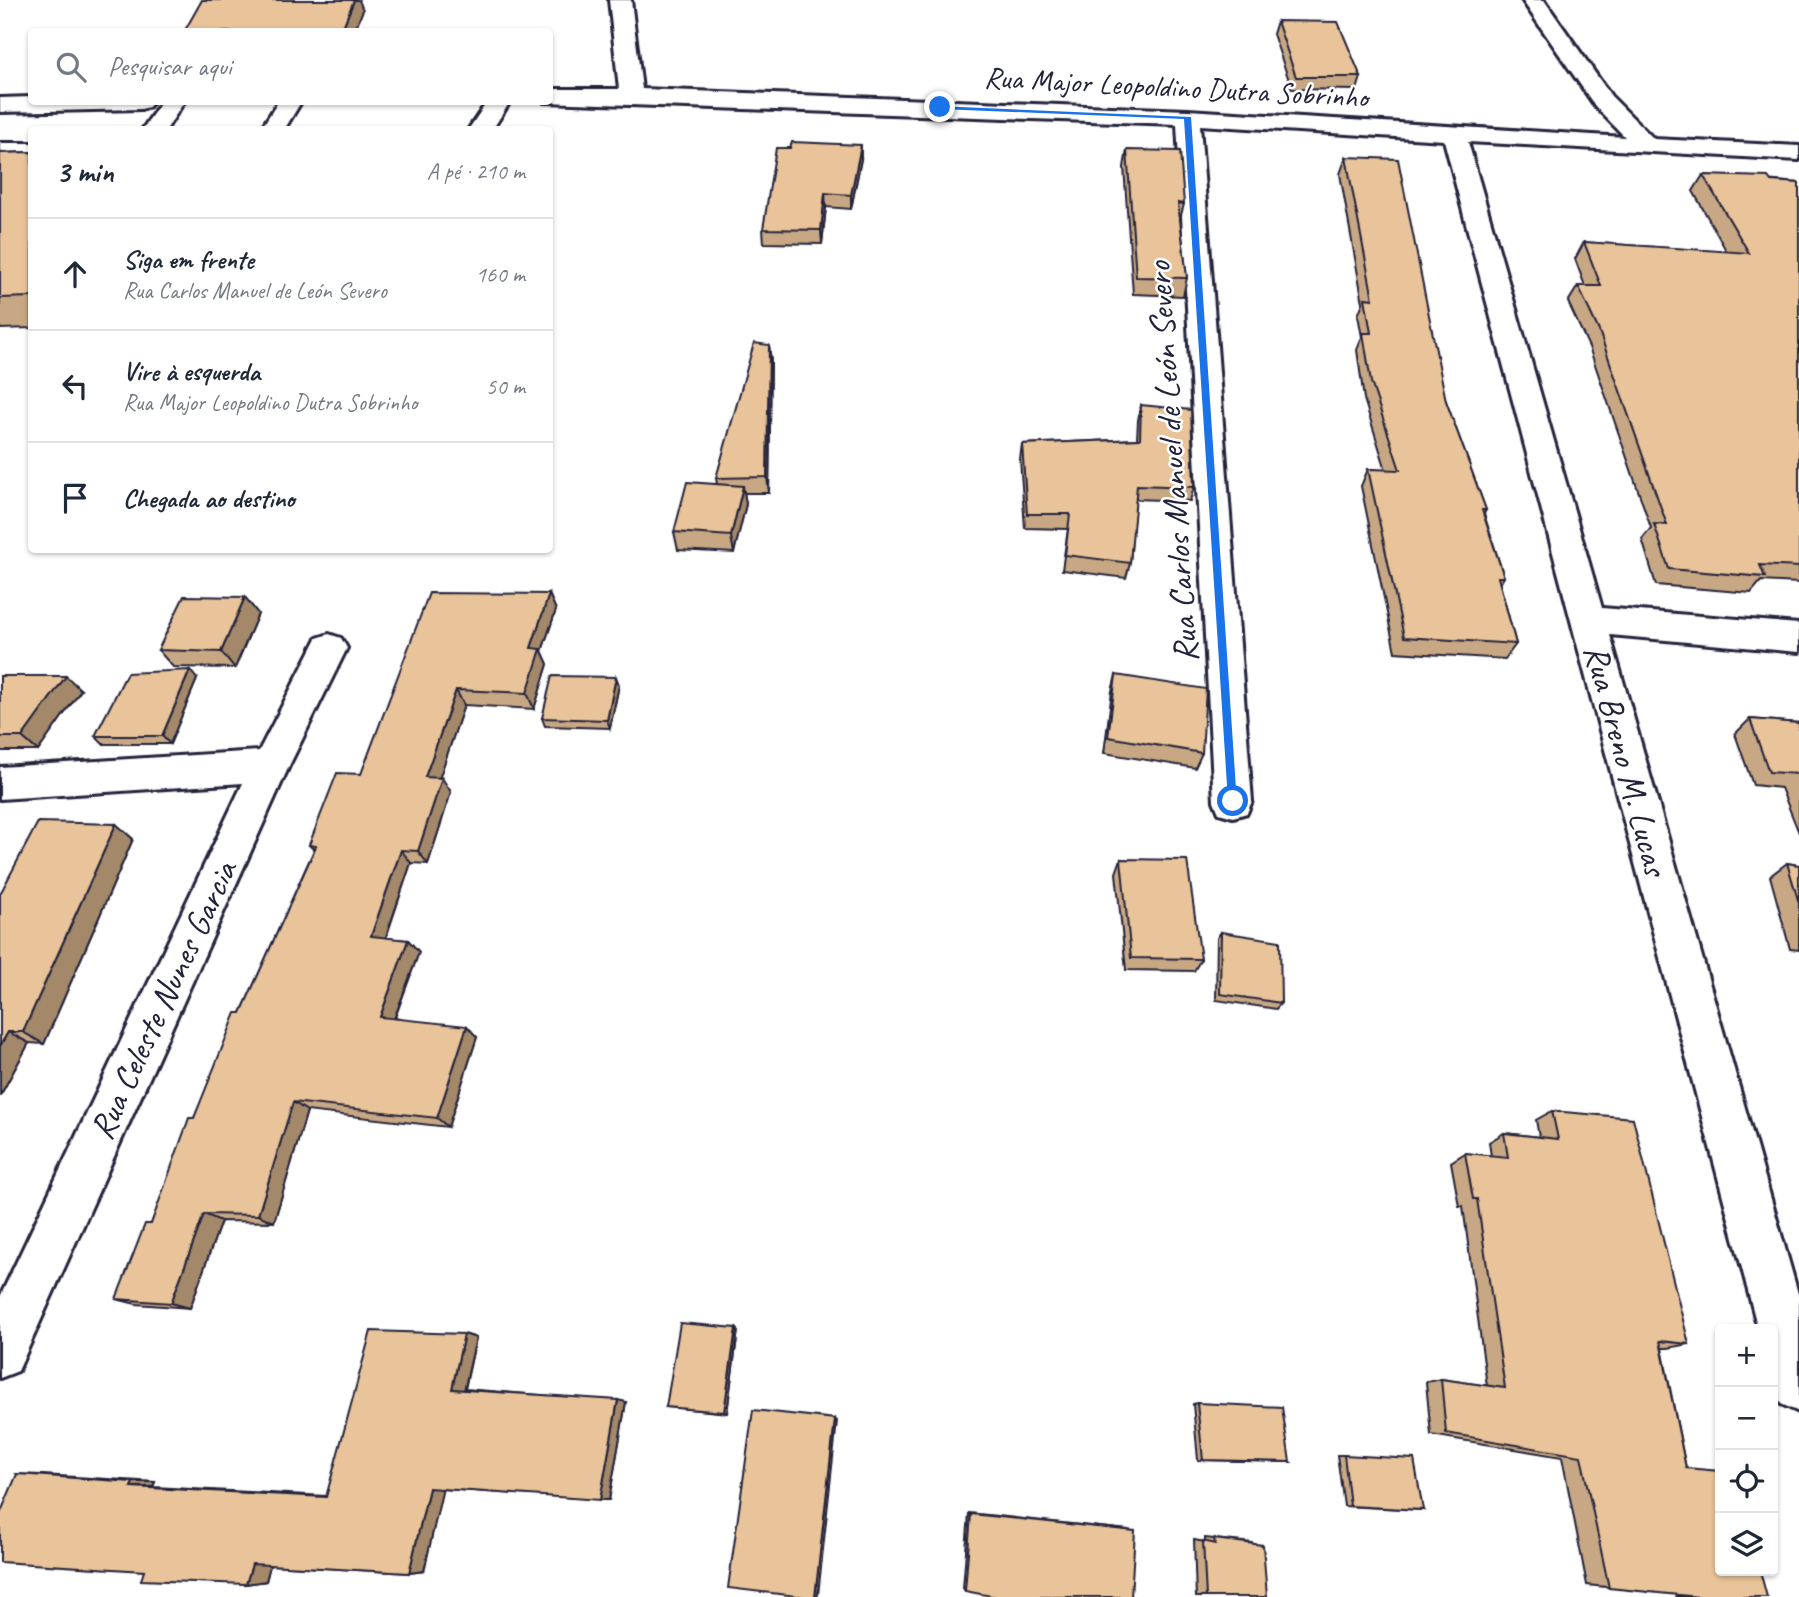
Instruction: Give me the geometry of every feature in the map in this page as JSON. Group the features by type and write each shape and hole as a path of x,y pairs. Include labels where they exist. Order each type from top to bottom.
{"street":[{"path":"620,0 631,96"},
{"path":"1533,0 1603,101 1647,146"},
{"name":"Rua Major Leopoldino Dutra Sobrinho","path":"553,96 631,96 1188,117 1797,156"},
{"path":"0,105 28,104"},
{"path":"157,126 170,105"},
{"path":"274,126 287,105"},
{"path":"483,126 496,105"},
{"name":"Rua Carlos Manuel de León Severo","path":"1188,117 1233,801"},
{"name":"Rua Breno M. Lucas","path":"1454,134 1799,1386"},
{"path":"0,150 28,150"},
{"path":"1587,620 1799,638"},
{"name":"Rua Celeste Nunes Garcia","path":"0,1353 270,766 329,648"},
{"path":"0,783 270,766"}],"building":[{"path":"202,0 354,0 343,28 186,28"},
{"path":"1277,21 1338,22 1361,77 1296,77"},
{"path":"792,142 861,145 851,195 825,193 821,230 763,229 776,148 790,148"},
{"path":"1127,150 1180,151 1184,204 1178,203 1187,278 1136,277"},
{"path":"28,152 28,297 0,298 0,153"},
{"path":"1346,157 1398,159 1446,401 1486,510 1482,510 1504,577 1498,577 1516,644 1404,637 1368,469 1400,470 1371,382 1363,333 1371,333 1365,298 1373,299"},
{"path":"1703,175 1768,177 1771,181 1799,183 1799,567 1760,565 1765,577 1669,569 1654,524 1667,525 1599,331 1578,286 1601,286 1584,242 1749,253"},
{"path":"754,343 769,345 767,477 716,478"},
{"path":"1141,405 1191,410 1194,487 1137,485 1130,563 1065,555 1070,514 1027,514 1022,444 1140,439"},
{"path":"687,482 743,486 731,536 674,532"},
{"path":"429,593 549,594 531,648 541,649 527,693 456,690 425,777 442,778 418,851 401,850 371,936 408,940 380,1017 467,1026 437,1118 293,1102 258,1215 204,1214 171,1303 116,1299 145,1224 151,1224 189,1118 194,1118 236,1013 241,1013 316,846 309,845 337,773 361,774"},
{"path":"184,596 245,597 221,652 158,650"},
{"path":"190,670 162,736 95,736 127,673"},
{"path":"1116,675 1206,689 1202,753 1108,737"},
{"path":"0,676 66,676 22,737 0,737"},
{"path":"552,676 616,677 607,720 542,718"},
{"path":"1750,719 1799,723 1799,777 1798,774 1769,772"},
{"path":"38,822 116,824 23,1032 8,1032 0,1046 0,894"},
{"path":"1121,859 1187,860 1201,959 1131,958"},
{"path":"1787,863 1799,865 1799,903"},
{"path":"1221,932 1280,941 1281,1003 1220,994"},
{"path":"1552,1111 1633,1118 1689,1344 1660,1341 1686,1468 1715,1471 1715,1576 1761,1576 1767,1597 1699,1597 1609,1588 1581,1456 1446,1433 1441,1379 1505,1388 1477,1199 1473,1199 1465,1153 1508,1157 1504,1133 1558,1139"},
{"path":"680,1323 736,1328 724,1412 666,1407"},
{"path":"371,1331 464,1334 452,1389 618,1400 600,1500 429,1488 409,1573 252,1564 246,1584 141,1580 144,1571 0,1562 0,1514 17,1474 133,1482 131,1487 326,1497"},
{"path":"1197,1403 1282,1407 1290,1462 1203,1460"},
{"path":"753,1410 835,1419 815,1597 728,1588"},
{"path":"1344,1455 1414,1459 1423,1510 1350,1506"},
{"path":"971,1514 1135,1531 1131,1597 996,1597 965,1591"},
{"path":"1214,1539 1263,1545 1267,1597 1206,1597 1203,1541 1215,1544"}],"route":[{"path":"940,107 1188,117 1233,801"}]}
